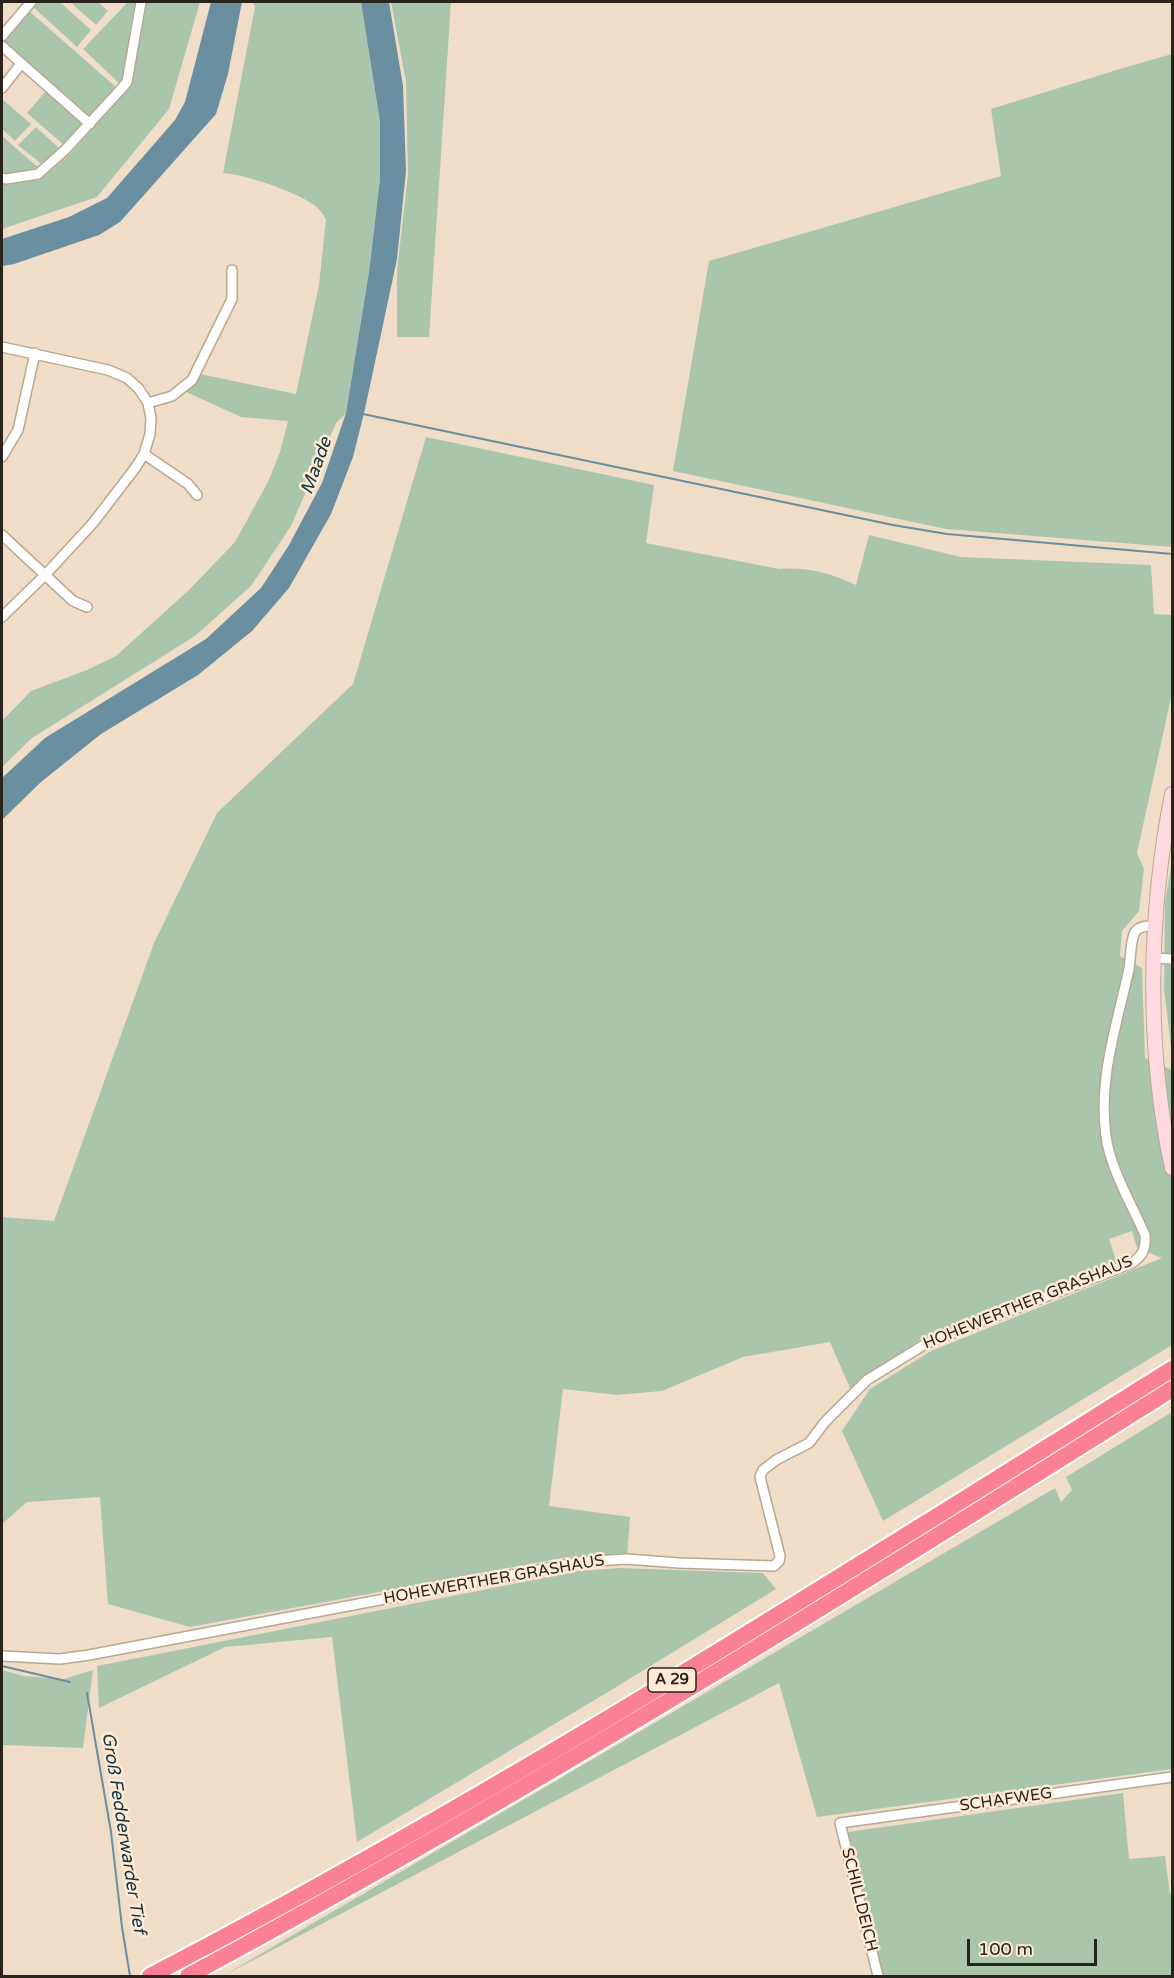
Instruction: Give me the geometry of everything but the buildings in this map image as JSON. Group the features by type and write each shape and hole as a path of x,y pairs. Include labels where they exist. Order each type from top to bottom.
{"highway":[{"name":"A 29","path":"155,1974 298,1898 663,1686 1173,1369"},
{"name":"A 29","path":"188,1977 298,1917 683,1694 1173,1389"}],"street":[{"path":"2,36 31,2"},
{"path":"2,178 38,174 66,150 127,82 141,2"},
{"path":"2,46 90,124"},
{"path":"2,88 21,64"},
{"path":"148,403 172,396 192,380 232,299 232,270"},
{"path":"2,347 108,370 127,378 139,389 148,403 151,418 150,434 144,454 93,523 2,617"},
{"path":"2,457 18,430 35,353"},
{"path":"144,454 188,484 197,495"},
{"path":"2,535 73,601 87,606"},
{"path":"1173,794 1163,844 1154,958 1154,1035 1158,1091 1173,1168"},
{"name":"HOHEWERTHER GRASHAUS","path":"2,1656 60,1659 580,1562 626,1559 774,1566 780,1556 760,1477 763,1470 776,1460 808,1443 825,1422 867,1380 927,1343 1132,1263 1142,1256 1146,1245 1145,1235 1113,1164 1106,1138 1104,1105 1107,1067 1132,955 1133,938 1141,927 1156,925"},
{"path":"1154,958 1173,959"},
{"name":"SCHAFWEG","path":"840,1823 1173,1777"},
{"name":"SCHILLDEICH","path":"840,1823 878,1977"}],"green space":[{"path":"36,2 60,2 91,30 77,47 32,6"},
{"path":"70,2 98,2 108,11 96,25"},
{"path":"128,2 136,2 137,5 123,81 120,84 83,49"},
{"path":"147,2 200,2 169,109 97,197 2,229 2,183 41,179 69,155 130,87"},
{"path":"253,2 361,2 380,122 380,179 369,272 346,413 336,423 291,526 251,586 195,636 32,738 2,767 2,721 31,691 87,670 116,656 189,590 235,542 268,482 280,452 288,421 241,417 184,391 200,374 296,394 319,285 326,219 316,206 270,184 223,173 255,7"},
{"path":"391,2 451,2 429,337 397,337 397,270 408,175 406,82"},
{"path":"28,10 117,88 89,119 2,41"},
{"path":"1172,54 1172,547 946,529 673,471 709,261 1001,176 991,109"},
{"path":"46,91 85,125 65,146 27,113"},
{"path":"2,99 31,124 15,141 2,129"},
{"path":"36,127 61,150 44,166 18,145"},
{"path":"2,136 40,169 6,176 2,174"},
{"path":"426,437 654,485 646,543 779,569 818,572 856,585 869,535 961,557 1151,565 1154,614 1172,615 1172,693 1137,853 1144,869 1139,911 1122,931 1120,956 1142,968 1145,1058 1172,1070 1172,1345 883,1521 842,1431 870,1389 931,1351 1162,1258 1137,1248 1132,1231 1109,1239 1117,1263 924,1337 850,1388 830,1342 743,1357 662,1391 617,1395 563,1389 549,1506 630,1517 627,1557 568,1557 190,1627 108,1604 100,1497 27,1502 2,1524 2,1217 54,1221 154,943 217,813 353,684"},
{"path":"1172,861 1172,1056 1164,988 1165,902"},
{"path":"1172,1412 1172,1769 817,1817 779,1683 223,1976 1055,1488 1061,1502 1072,1490 1066,1477"},
{"path":"620,1568 763,1573 776,1589 357,1842 332,1637 225,1647 99,1708 97,1666 579,1571"},
{"path":"2,1670 23,1676 64,1679 93,1670 83,1748 2,1745"},
{"path":"1123,1793 1129,1859 1165,1856 1170,1894 1172,1894 1172,1976 882,1976 848,1832"}],"water":[{"path":"211,2 242,2 228,74 216,114 120,222 99,235 2,266 2,239 69,217 107,198 175,120 185,102"},
{"path":"361,2 389,2 403,86 406,171 397,259 365,409 353,457 331,514 289,588 252,631 198,675 101,734 41,782 2,820 2,778 45,738 206,639 261,588 289,545 322,483 346,413 369,272 380,179 380,122"}],"waterway":[{"path":"363,414 893,525 947,534 1172,554"},
{"name":"Groß Fedderwarder Tief","path":"2,1666 70,1682"},
{"name":"Groß Fedderwarder Tief","path":"87,1693 111,1832 130,1976"}],"water label":[{"name":"Maade","path":"317,466"}]}
